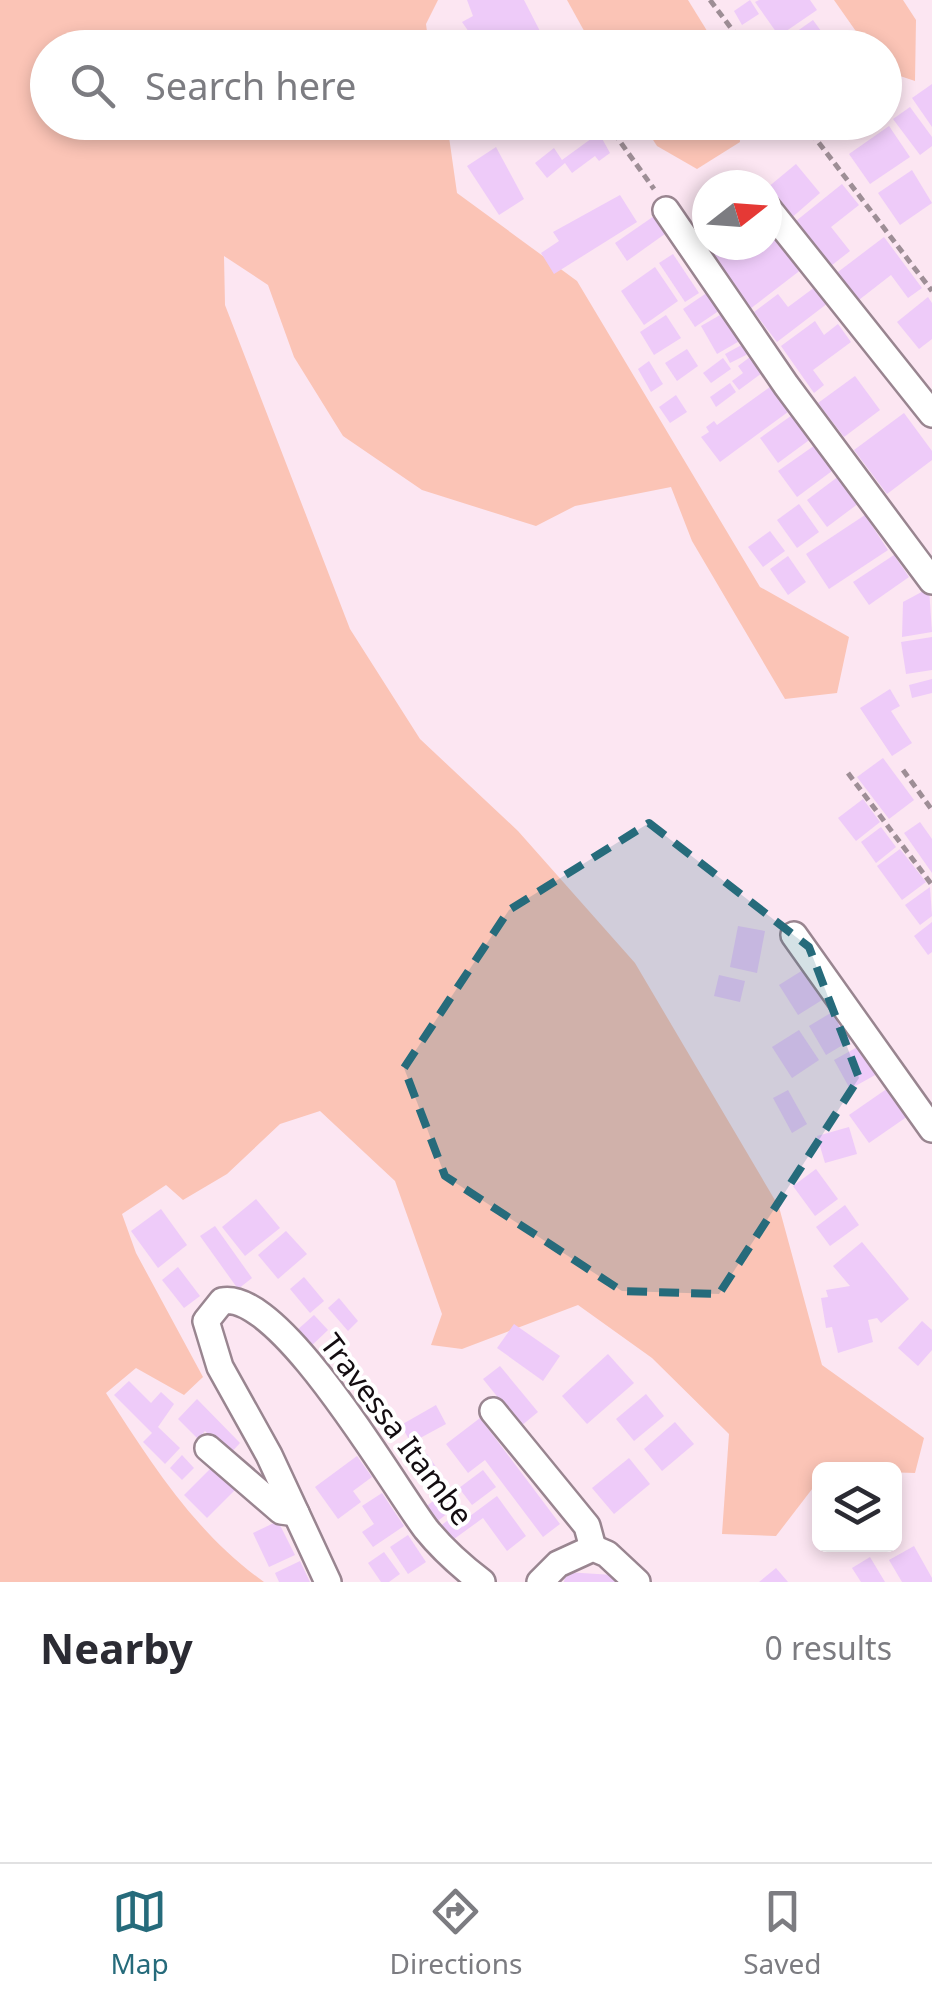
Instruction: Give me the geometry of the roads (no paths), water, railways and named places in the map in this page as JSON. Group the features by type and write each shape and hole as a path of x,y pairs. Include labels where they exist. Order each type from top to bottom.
{"street":[{"path":"666,210 786,385 932,581"},
{"path":"782,226 932,414"},
{"path":"794,935 932,1128"},
{"name":"Travessa Itambe","path":"328,1582 212,1349 206,1322 222,1301 240,1300 262,1313 339,1400 425,1528 452,1560 482,1582"},
{"path":"493,1411 588,1526 594,1548"},
{"path":"208,1448 281,1512 296,1512"},
{"path":"540,1582 558,1564 594,1548 607,1554 637,1582"}]}
